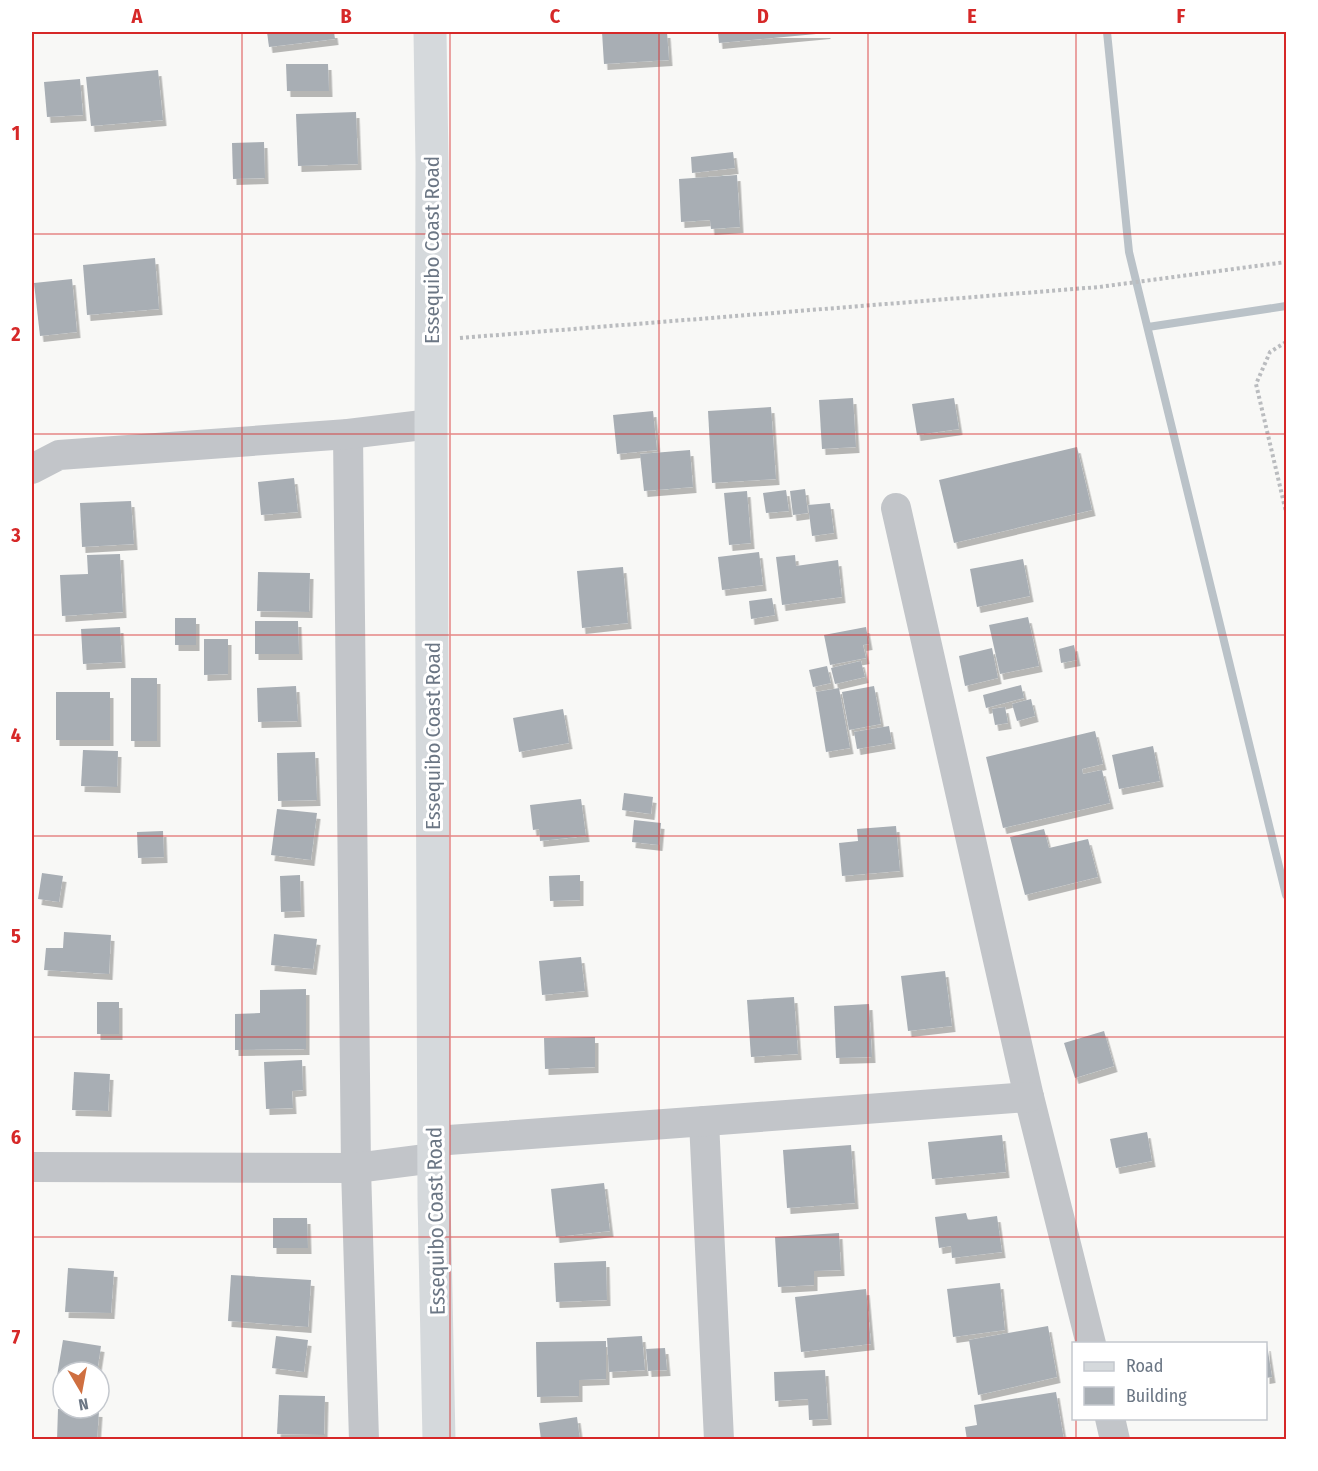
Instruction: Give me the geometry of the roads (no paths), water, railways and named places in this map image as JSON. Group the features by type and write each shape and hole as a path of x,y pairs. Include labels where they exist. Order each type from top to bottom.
{"main road":[{"name":"Essequibo Coast Road","path":"430,32 434,1149 439,1440"}],"street":[{"path":"32,469 59,455 348,434 431,424"},
{"path":"348,434 356,1168 364,1440"},
{"path":"896,508 1029,1097 1090,1342"},
{"path":"32,1167 356,1168 434,1149 704,1121 1029,1097"},
{"path":"704,1121 719,1440"},
{"path":"1110,1420 1116,1440"}],"waterway":[{"path":"1107,32 1129,252 1286,895"},
{"path":"1148,327 1286,306"}]}
